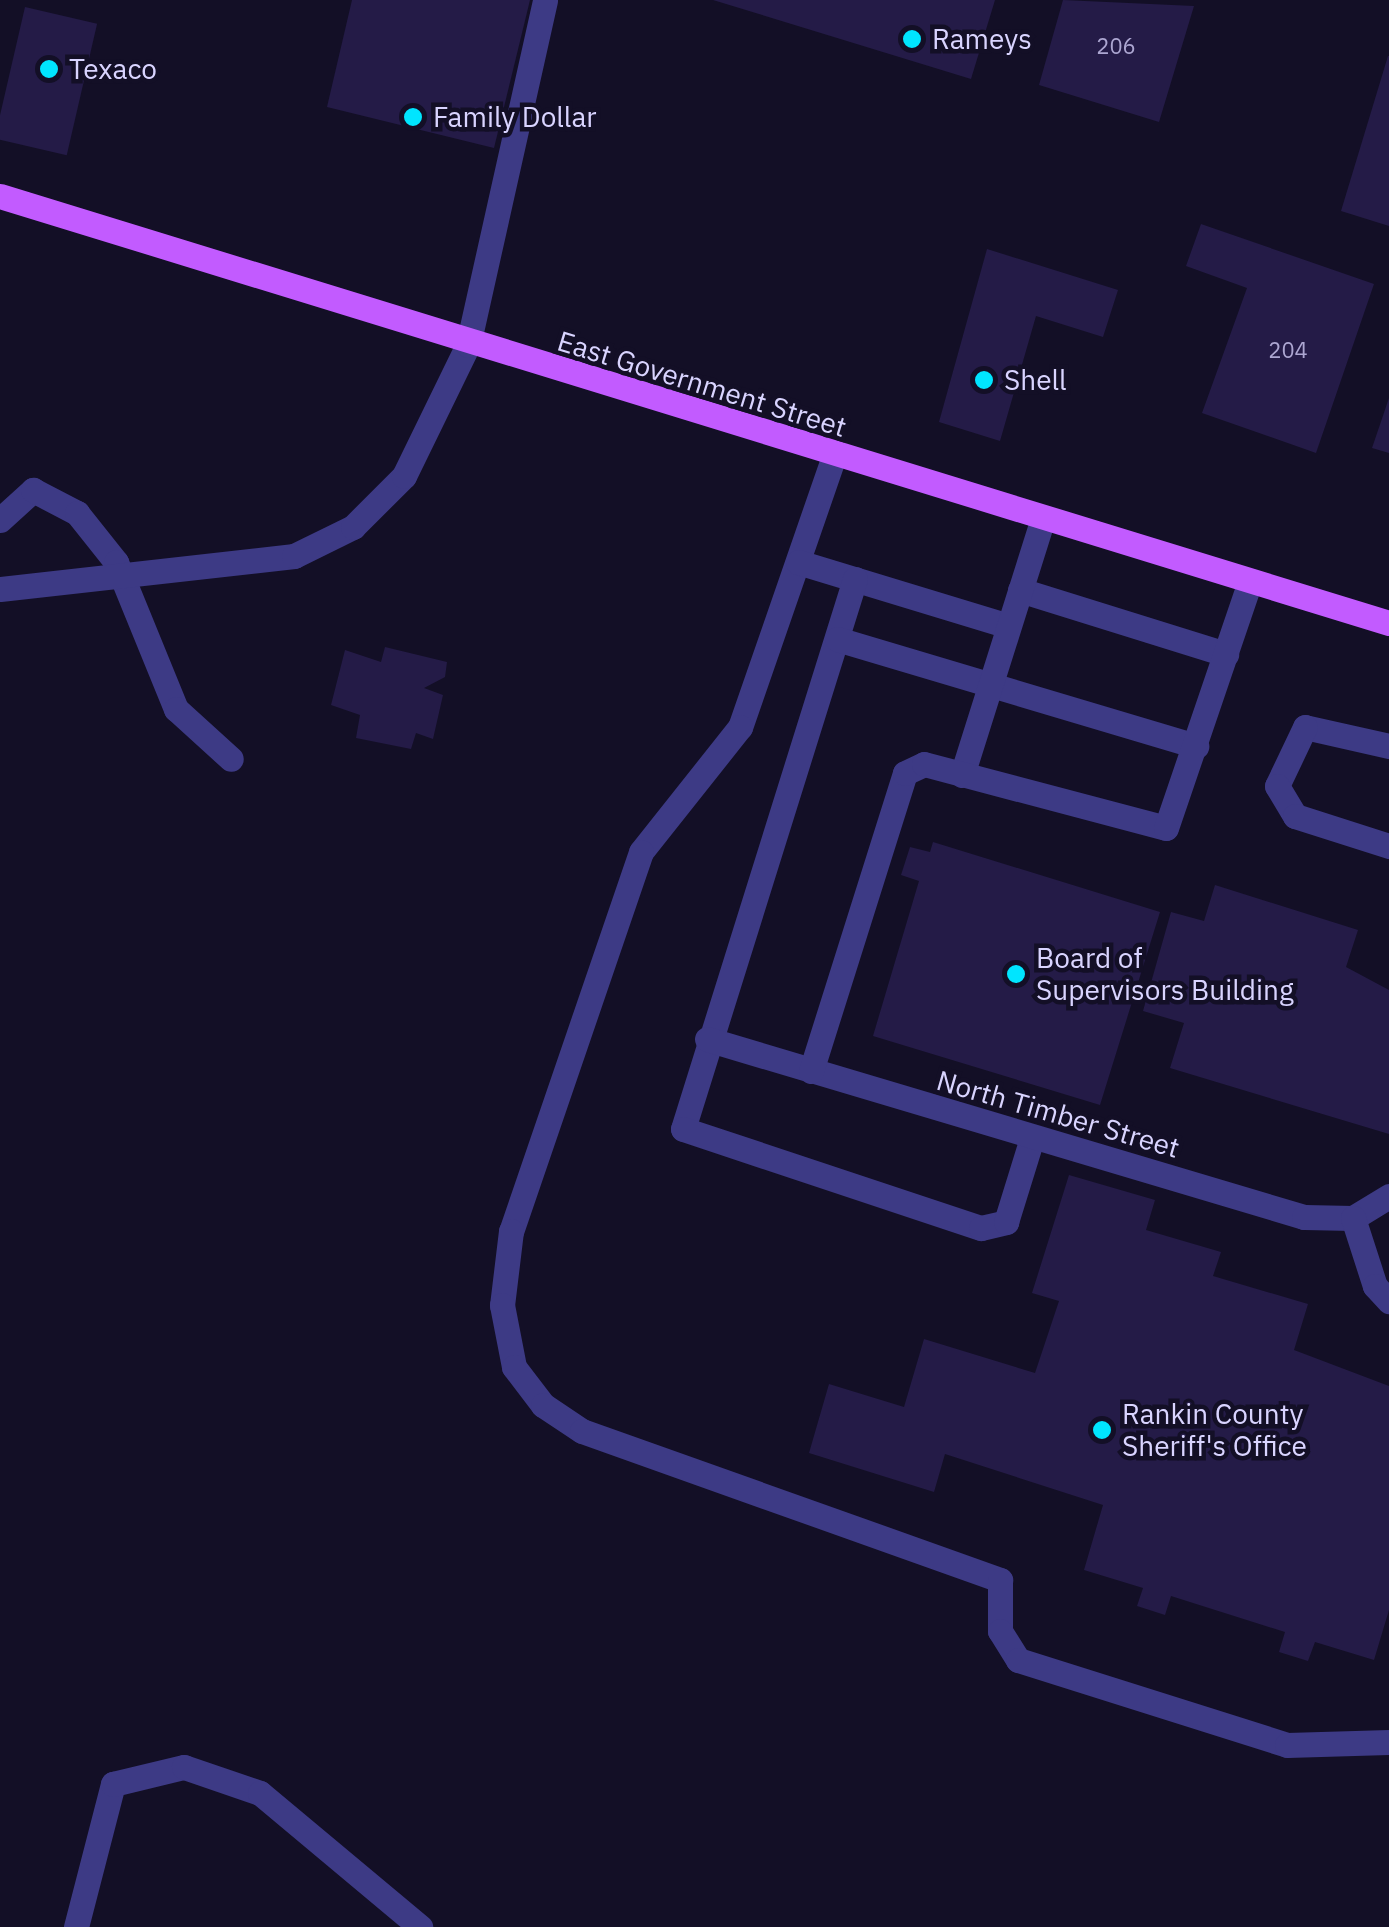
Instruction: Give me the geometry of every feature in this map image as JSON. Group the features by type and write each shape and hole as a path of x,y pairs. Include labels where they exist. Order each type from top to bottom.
{"main road":[{"name":"East Government Street","path":"0,196 468,345 1389,623"}],"street":[{"path":"0,589 119,571 238,569 294,556 353,527 404,476 468,345 545,0"},
{"path":"834,456 740,726 640,852 511,1231 502,1305 514,1367 543,1405 582,1432 1000,1580 1000,1631 1018,1660 1287,1745 1389,1742"},
{"path":"0,520 33,490 54,494 119,571 176,709 231,759"},
{"path":"962,774 1043,518"},
{"path":"798,562 1008,626"},
{"path":"855,579 684,1114 690,1135 981,1228 1006,1222 1032,1138"},
{"path":"811,1072 905,773 924,764 1153,831 1174,815 1250,581"},
{"path":"1020,590 1226,654"},
{"path":"838,639 1196,746"},
{"path":"1389,746 1305,726 1277,786 1294,816 1389,846"},
{"name":"North Timber Street","path":"707,1039 1304,1217 1353,1218"},
{"path":"1389,1196 1353,1218 1374,1286 1389,1301"},
{"path":"76,1927 113,1784 184,1767 260,1793 420,1927"}],"building":[{"path":"352,0 530,0 494,148 327,107"},
{"name":"Rameys","path":"713,0 995,0 971,79"},
{"path":"1063,0 1194,6 1159,122 1039,85"},
{"name":"Texaco","path":"25,7 97,24 67,155 0,140 0,115"},
{"path":"1389,56 1389,226 1341,211"},
{"path":"1201,224 1374,284 1316,453 1202,413 1247,288 1186,266"},
{"name":"Shell","path":"987,249 1118,290 1103,337 1036,316 1000,441 939,422"},
{"path":"1389,398 1389,453 1372,448"},
{"path":"385,647 447,662 445,677 424,688 443,695 433,739 416,733 411,749 356,738 360,715 331,705 345,650 381,662"},
{"name":"Board of Supervisors Building","path":"933,842 1160,912 1100,1105 873,1036 919,881 901,875 910,847 930,852"},
{"path":"1215,885 1358,930 1346,967 1389,990 1389,1134 1170,1068 1184,1023 1143,1011 1171,912 1204,921"},
{"name":"Rankin County Sheriff's Office","path":"1069,1175 1155,1200 1146,1230 1221,1252 1213,1276 1308,1304 1294,1350 1389,1386 1389,1610 1374,1660 1315,1642 1308,1661 1279,1652 1285,1632 1171,1596 1165,1615 1137,1606 1143,1588 1084,1570 1103,1505 945,1454 934,1492 809,1453 829,1384 904,1407 924,1339 1035,1373 1059,1301 1032,1293"}],"place":[{"name":"Rameys","path":"912,39"},
{"name":"Texaco","path":"49,69"},
{"name":"Family Dollar","path":"413,117"},
{"name":"Shell","path":"984,380"},
{"name":"Board of Supervisors Building","path":"1016,974"},
{"name":"Rankin County Sheriff's Office","path":"1102,1430"}]}
